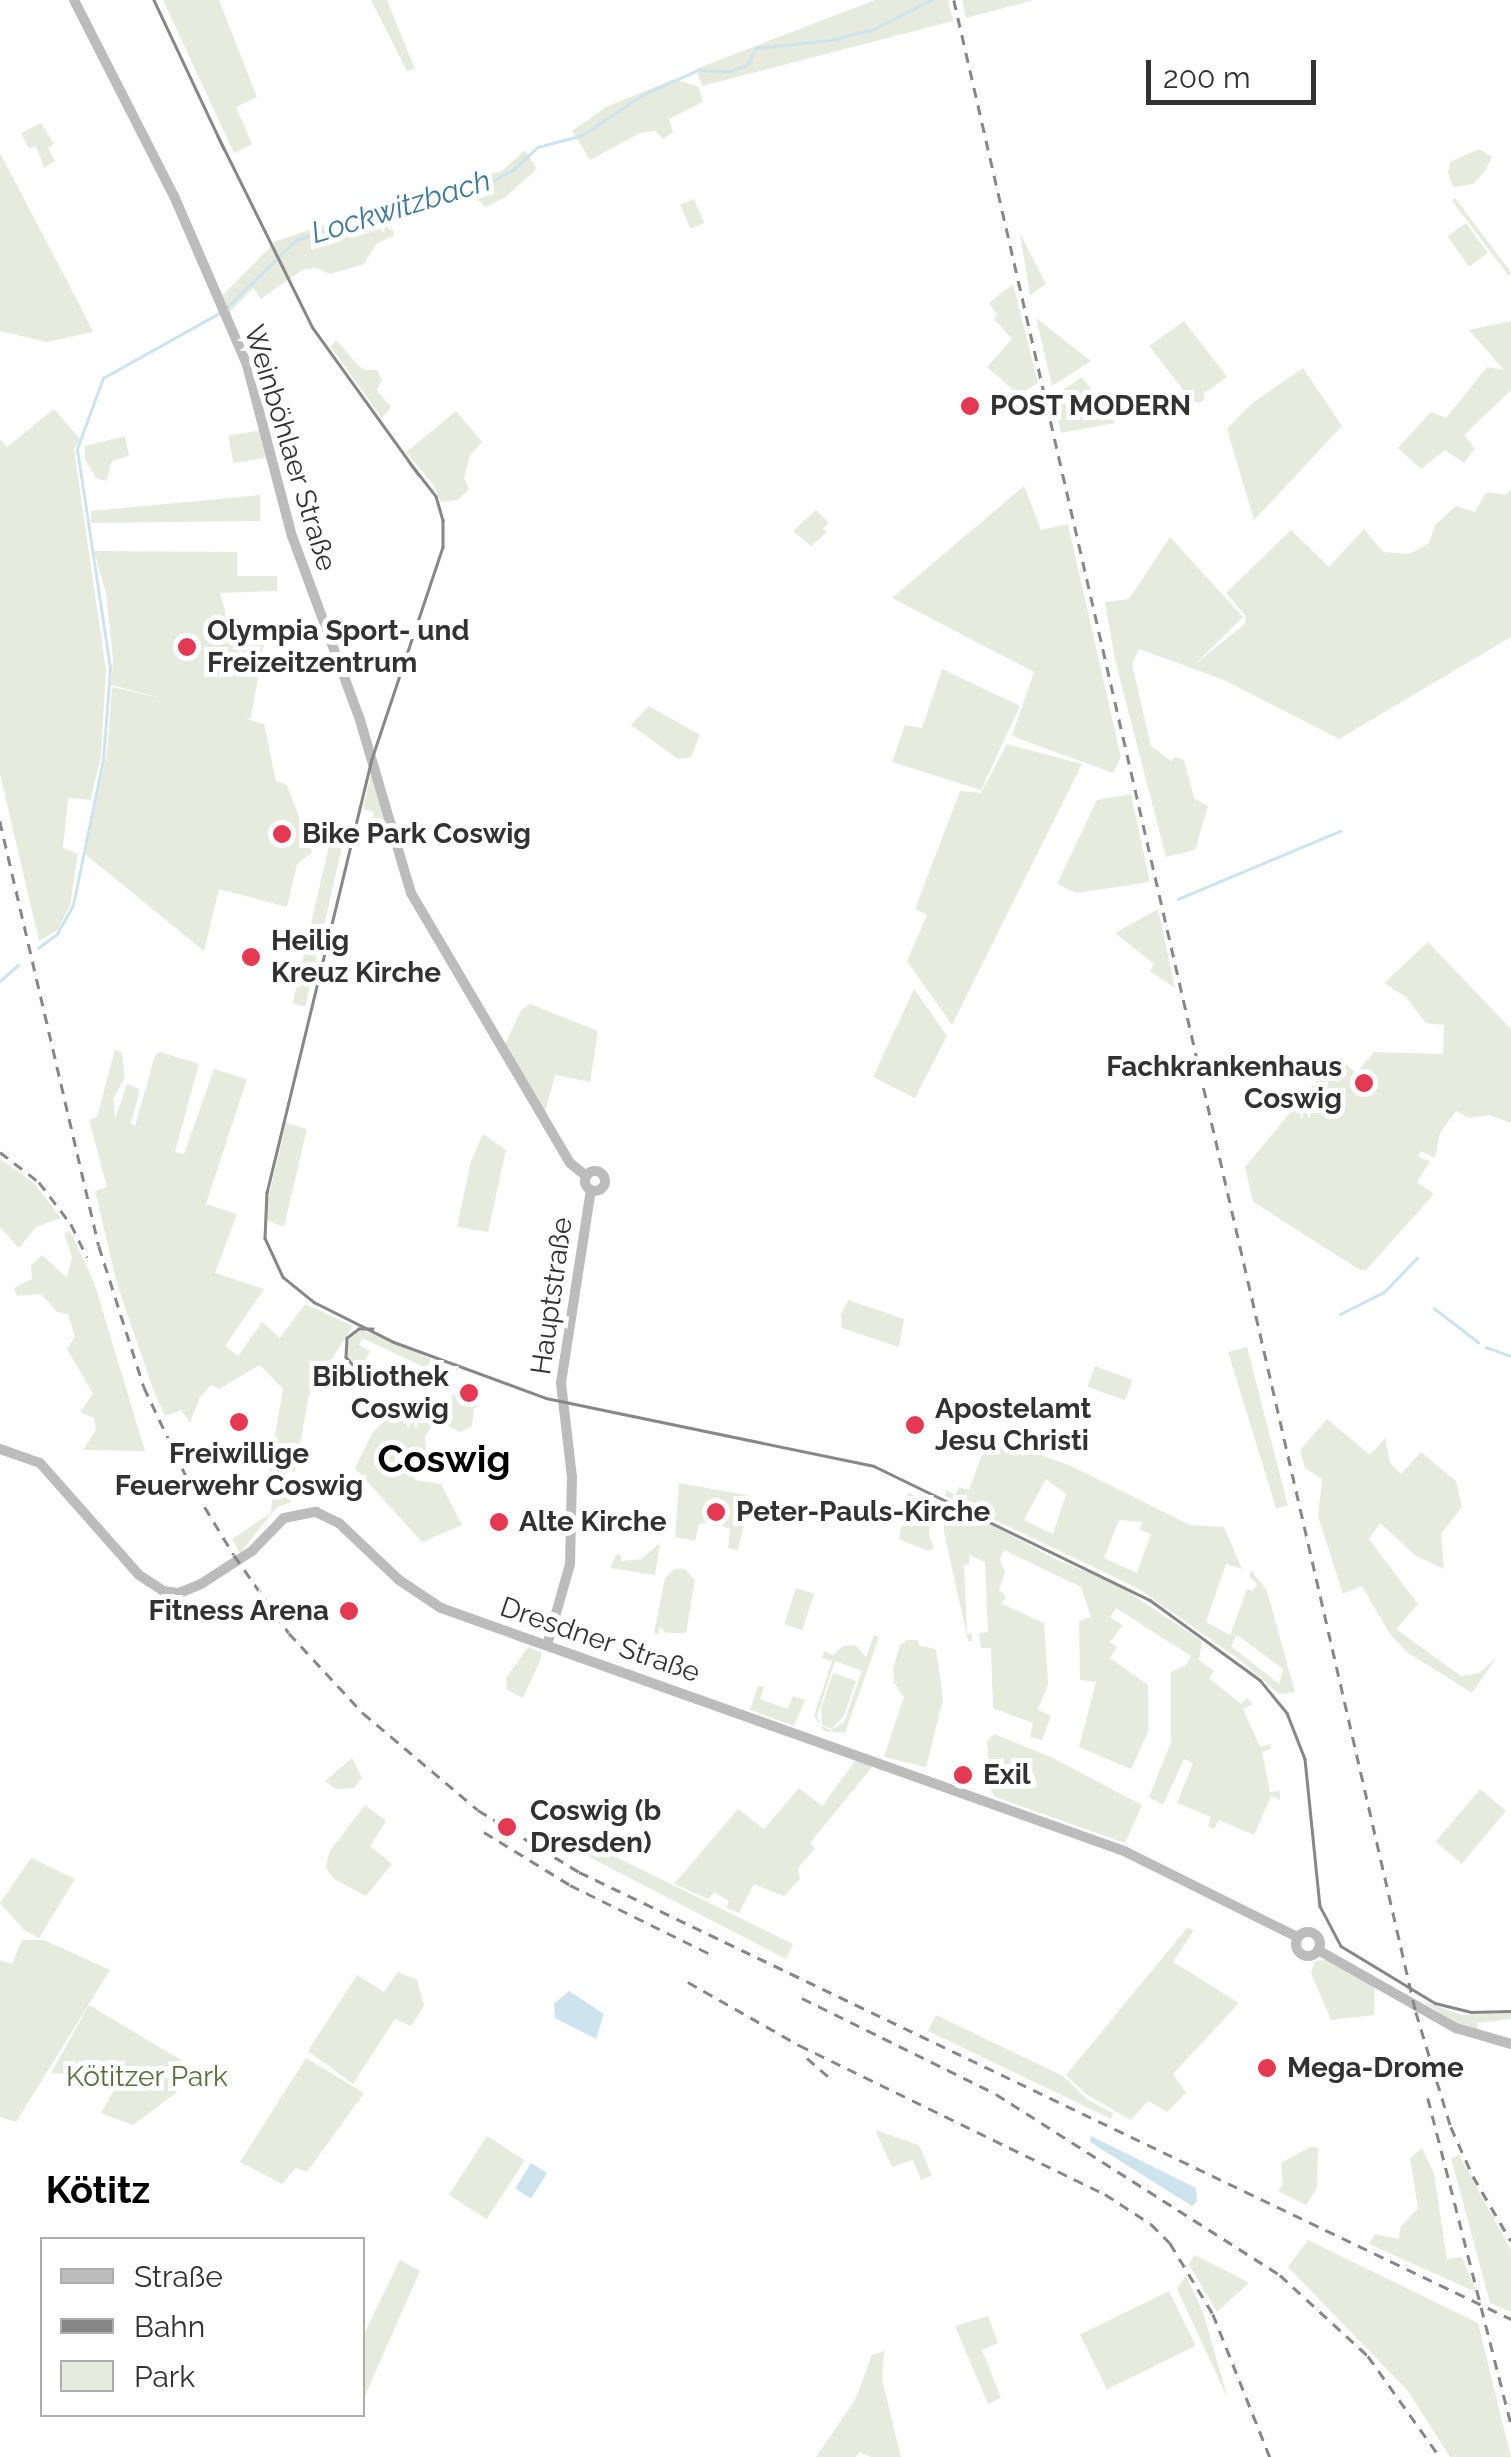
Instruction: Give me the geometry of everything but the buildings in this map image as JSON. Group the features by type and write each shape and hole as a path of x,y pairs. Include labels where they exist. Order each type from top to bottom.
{"main road":[{"name":"Weinböhlaer Straße","path":"74,0 162,171 246,365 292,536 360,720 411,892 570,1163 586,1176 594,1172 603,1177 602,1188 592,1190"},
{"name":"Hauptstraße","path":"548,1646 570,1564 572,1464 561,1383 592,1190"},
{"name":"Dresdner Straße","path":"0,1449 40,1463 139,1574 164,1591 179,1592 201,1584 252,1551 284,1518 316,1512 338,1523 422,1598 1124,1851 1297,1937"},
{"path":"1318,1950 1320,1942 1314,1933 1302,1932 1297,1937 1296,1949 1302,1954 1318,1950 1456,2028 1511,2044"}],"green space":[{"path":"163,0 219,0 257,97 236,107 252,144 234,153"},
{"path":"371,0 387,0 415,69 407,71"},
{"path":"875,0 948,0 953,21 702,86 696,69"},
{"path":"962,0 1034,0 966,18"},
{"path":"674,79 699,87 703,102 669,119 673,132 663,139 656,131 640,133 590,160 572,131 606,107"},
{"path":"41,123 54,144 48,148 55,161 44,168 35,146 29,149 21,133"},
{"path":"1479,149 1492,157 1485,171 1473,184 1453,187 1448,173 1450,162"},
{"path":"525,150 537,169 504,198 485,207 477,199 419,207 390,218 394,236 377,243 364,264 330,274 316,268 302,270 261,299 253,288 230,312 222,296 276,241 443,185 502,171"},
{"path":"0,153 93,332 47,342 0,331"},
{"path":"1455,198 1511,272 1508,275 1452,200"},
{"path":"694,199 704,223 690,229 680,205"},
{"path":"1466,223 1488,253 1469,266 1447,237"},
{"path":"1020,233 1046,284 1030,295"},
{"path":"1013,284 1038,383 1019,395 987,367 1012,339 994,319 997,315 989,303"},
{"path":"1036,318 1091,361 1052,386"},
{"path":"1184,321 1227,377 1203,394 1205,399 1199,403 1192,401 1149,346"},
{"path":"1511,321 1511,390 1464,435 1475,449 1464,463 1445,450 1421,469 1398,448 1431,412 1446,418 1487,367 1504,370 1469,330"},
{"path":"336,340 364,370 377,370 382,380 377,390 391,407 382,418 331,347"},
{"path":"1303,368 1342,426 1254,520 1227,429 1251,404"},
{"path":"1082,377 1115,423 1061,433 1053,397"},
{"path":"54,409 80,439 74,449 106,670 101,757 90,800 68,798 63,848 78,854 70,905 58,930 39,941 0,774 0,439 7,447"},
{"path":"456,411 482,442 470,455 464,478 469,489 458,500 441,502 433,484 406,452"},
{"path":"261,430 266,458 233,463 229,436"},
{"path":"125,436 129,456 112,461 106,481 96,478 85,459 85,446"},
{"path":"1024,486 1041,530 1068,524 1121,757 1113,773 1012,736 1034,672 892,598"},
{"path":"1511,489 1511,637 1339,739 1224,680 1139,649 1132,664 1151,746 1171,761 1175,757 1184,760 1194,798 1208,806 1195,850 1166,857 1115,660 1105,602 1129,599 1170,537 1243,617 1195,664 1245,624 1246,616 1226,593 1291,530 1329,567 1364,529 1383,552 1410,554 1429,543 1435,525 1456,506 1475,512 1486,492 1506,495"},
{"path":"260,495 260,521 91,523 91,511"},
{"path":"816,510 829,523 823,528 827,532 811,546 793,531"},
{"path":"94,551 237,552 237,576 277,576 277,591 220,593 226,614 237,619 239,630 265,637 251,718 246,719 264,724 276,781 287,785 312,852 297,864 287,907 219,889 204,951 85,854 107,753 112,687 166,699 111,685 113,660 106,593"},
{"path":"942,669 1020,706 981,790 892,762 905,725 922,728"},
{"path":"649,706 700,735 691,757 678,759 631,725"},
{"path":"1007,744 1082,764 952,1025 907,961 927,915 915,909 960,791 981,793"},
{"path":"372,769 389,838 379,840 371,828 374,812 363,809"},
{"path":"1131,794 1150,882 1076,893 1057,884 1097,800"},
{"path":"331,837 344,840 305,1007 293,1004"},
{"path":"1158,909 1175,988 1150,971 1154,964 1115,933"},
{"path":"1428,942 1511,1029 1511,1123 1489,1115 1469,1118 1456,1111 1440,1133 1435,1158 1421,1151 1418,1157 1430,1161 1417,1182 1434,1194 1366,1270 1360,1270 1253,1202 1245,1167 1324,1072 1341,1060 1356,1073 1374,1052 1443,1054 1444,1025 1426,1023 1406,997 1384,983"},
{"path":"914,989 947,1036 915,1098 873,1077"},
{"path":"530,1004 598,1031 590,1082 555,1075 545,1113 504,1046 521,1011"},
{"path":"115,1049 122,1053 125,1078 113,1099 115,1119 127,1084 140,1089 131,1123 135,1126 155,1055 160,1052 199,1064 175,1152 184,1154 214,1069 247,1079 206,1204 237,1214 215,1273 264,1289 225,1346 238,1356 262,1322 280,1338 305,1304 353,1326 309,1395 295,1472 282,1469 279,1481 268,1477 283,1389 260,1365 219,1389 211,1385 200,1397 190,1423 181,1410 165,1416 153,1389 117,1284 95,1191 107,1187 89,1120 97,1117"},
{"path":"286,1123 307,1129 284,1227 266,1220 266,1208"},
{"path":"483,1134 506,1150 488,1232 457,1227 471,1161"},
{"path":"0,1159 34,1183 61,1218 36,1227 19,1248 0,1227"},
{"path":"70,1231 94,1282 145,1451 83,1450 96,1430 94,1418 80,1412 93,1394 67,1349 75,1337 68,1314 57,1312 41,1294 17,1296 14,1288 32,1279 31,1265 42,1255 67,1278 72,1257 64,1234"},
{"path":"848,1300 904,1319 899,1347 842,1328 841,1315"},
{"path":"363,1330 431,1359 430,1363 424,1367 362,1338 359,1345 370,1351 362,1367 357,1366 348,1358 346,1345 350,1336"},
{"path":"1247,1347 1288,1506 1276,1508 1228,1352"},
{"path":"1095,1366 1133,1380 1125,1400 1087,1387"},
{"path":"455,1393 479,1407 474,1408 472,1426 460,1432 435,1420 425,1437 426,1451 414,1480 441,1484 462,1525 422,1542 355,1468 373,1432 389,1416 405,1406 446,1401"},
{"path":"1327,1419 1370,1455 1385,1438 1390,1463 1401,1474 1421,1452 1456,1481 1462,1507 1441,1534 1444,1569 1416,1556 1380,1523 1369,1539 1418,1604 1396,1629 1461,1676 1479,1673 1497,1657 1472,1693 1407,1652 1390,1634 1362,1586 1343,1594 1318,1516 1322,1479 1305,1468 1300,1450"},
{"path":"989,1435 1071,1466 1190,1525 1224,1527 1242,1569 1226,1564 1206,1622 1230,1635 1247,1589 1253,1591 1257,1584 1249,1576 1251,1570 1267,1591 1295,1692 1279,1694 1243,1662 1139,1589 945,1496 946,1490 955,1495 959,1487 969,1490","holes":["1046,1479 1066,1494 1053,1534 1024,1520","1119,1520 1142,1522 1140,1530 1151,1534 1137,1573 1104,1558","1237,1635 1283,1669 1279,1684 1231,1646"]},
{"path":"679,1483 751,1496 738,1550 728,1548 730,1529 721,1525 723,1501 712,1499 707,1523 699,1524 695,1541 675,1537"},
{"path":"273,1488 292,1502 277,1507 240,1553 232,1539 271,1513"},
{"path":"908,1492 931,1506 929,1536 934,1548 928,1551 899,1539"},
{"path":"944,1500 1057,1560 1113,1582 1202,1641 1199,1660 1214,1671 1209,1678 1241,1704 1247,1698 1253,1704 1243,1709 1260,1747 1270,1744 1271,1749 1262,1752 1270,1792 1280,1791 1280,1800 1271,1796 1254,1835 1219,1820 1214,1829 1208,1826 1211,1817 1177,1803 1193,1763 1184,1759 1163,1805 1149,1797 1171,1742 1171,1672 1186,1665 1191,1656 1116,1608 1110,1617 1123,1625 1110,1642 1117,1647 1110,1658 1148,1685 1148,1732 1131,1769 1079,1747 1096,1682 1080,1680 1079,1621 1091,1617 1081,1587 1004,1550 1000,1559 1005,1573 999,1590 1006,1596 1002,1604 1044,1623 1048,1684 1038,1710 1051,1716 1042,1740 1030,1737 1033,1723 993,1708 991,1648 981,1648 979,1633 988,1632 985,1562 969,1555 969,1564 964,1565 967,1633 972,1634 972,1641 968,1641 944,1532"},
{"path":"660,1543 655,1575 610,1568 616,1555 621,1555 621,1561 641,1559"},
{"path":"674,1569 685,1569 695,1580 686,1633 666,1633 660,1627 658,1634 654,1633 665,1578"},
{"path":"796,1588 814,1594 802,1630 784,1624"},
{"path":"874,1635 879,1637 845,1733 824,1731 814,1716 832,1661 822,1658 824,1651 833,1655 843,1646 855,1645 866,1657","holes":["835,1661 862,1671 844,1722 831,1730 821,1726 817,1716"]},
{"path":"907,1640 936,1649 943,1700 926,1767 884,1757 904,1697 894,1683 893,1669 900,1645"},
{"path":"528,1647 541,1652 541,1659 523,1698 507,1690 506,1678"},
{"path":"833,1673 856,1681 844,1716 832,1729 822,1725 821,1708"},
{"path":"758,1686 764,1687 760,1699 788,1709 793,1696 805,1700 794,1726 750,1710"},
{"path":"994,1734 1051,1757 1142,1805 1125,1843 995,1797 990,1789 987,1741"},
{"path":"352,1758 362,1778 354,1788 336,1789 325,1781"},
{"path":"855,1761 873,1766 810,1843 815,1848 798,1868 800,1879 784,1896 754,1884 739,1913 726,1908 729,1901 714,1892 708,1899 674,1884 738,1809 764,1829 799,1788 822,1806"},
{"path":"1480,1789 1506,1811 1462,1864 1436,1842"},
{"path":"365,1805 386,1821 370,1846 392,1864 366,1896 334,1879 326,1868 329,1852"},
{"path":"571,1835 793,1944 786,1959 566,1845"},
{"path":"31,1858 75,1879 39,1938 24,1930 0,1903"},
{"path":"1187,1928 1194,1930 1173,1962 1239,2003 1173,2074 1186,2093 1167,2112 1148,2101 1131,2120 1086,2094 1066,2075"},
{"path":"22,1940 44,1940 110,1970 16,2122 0,2117 0,1960 12,1964"},
{"path":"1326,1960 1375,1986 1374,2015 1331,2020 1311,1973 1315,1961"},
{"path":"398,1972 417,1980 424,2006 411,2026 395,2019 353,2084 308,2051 357,1975 384,1992"},
{"path":"1420,2000 1462,2015 1511,2013 1511,2019 1477,2023 1479,2029 1511,2038 1459,2025"},
{"name":"Kötitzer Park","path":"89,2005 186,2063 176,2093 133,2125 101,2113 117,2085 95,2076 51,2073"},
{"path":"936,2015 1063,2076 1088,2100 1113,2113 1111,2119 928,2031"},
{"path":"306,2058 364,2093 307,2172 296,2168 282,2184 240,2162"},
{"path":"875,2130 919,2145 932,2176 921,2180 913,2160 892,2167"},
{"path":"487,2136 525,2161 487,2219 449,2195"},
{"path":"1310,2147 1318,2148 1317,2188 1306,2205 1278,2191 1283,2184 1281,2163"},
{"path":"1422,2148 1434,2174 1447,2259 1462,2257 1476,2292 1369,2244 1375,2234 1399,2239 1400,2228 1418,2208 1410,2158"},
{"path":"1459,2155 1511,2250 1511,2312 1490,2303 1451,2158"},
{"path":"1308,2240 1478,2323 1511,2457 1450,2457 1408,2391 1288,2267"},
{"path":"1194,2255 1249,2283 1217,2312 1189,2265"},
{"path":"400,2260 420,2271 365,2395 365,2332"},
{"path":"1186,2275 1204,2315 1228,2399 1177,2289"},
{"path":"1169,2291 1196,2346 1107,2389 1080,2334"},
{"path":"988,2316 998,2343 982,2350 1001,2398 988,2404 955,2326"},
{"path":"884,2351 882,2379 901,2457 871,2457 859,2452 856,2457 816,2457 855,2400 872,2355"}],"water":[{"path":"569,1991 604,2014 596,2039 555,2018 554,2004"},
{"path":"1091,2136 1196,2188 1197,2201 1192,2206 1090,2142"},
{"path":"531,2163 547,2173 531,2199 515,2188"}],"waterway":[{"name":"Lockwitzbach","path":"227,307 296,240 445,192 480,187 513,170 538,147 583,135 642,95 698,70 730,71 747,65 756,48 831,40 874,29 931,0"},
{"name":"Lockwitzbach","path":"38,948 57,934 73,905 103,760 110,668 77,449 103,378 221,312"},
{"path":"1178,899 1340,831"},
{"name":"Lockwitzbach","path":"0,981 18,965"},
{"path":"1340,1314 1384,1292 1417,1258"},
{"path":"1434,1308 1478,1342"},
{"path":"1486,1347 1511,1356"}],"tram line":[{"path":"154,0 224,149"},
{"path":"218,136 313,328 419,475"},
{"path":"410,463 436,496 443,520 443,547 372,759 267,1192 265,1238 283,1277 314,1302 394,1342 546,1398 874,1466 1150,1600 1260,1680 1287,1713 1305,1759 1320,1906 1341,1946 1435,2003 1471,2012 1511,2011"},
{"path":"373,1329 359,1329 347,1338 346,1357 355,1367 402,1376 455,1368"}],"railway":[{"path":"954,0 1416,2012 1451,2127 1473,2176 1511,2241"},
{"path":"0,821 99,1246 144,1387 186,1476 234,1555 289,1633 363,1713 478,1810 579,1872 1511,2319"},
{"path":"0,1152 39,1182 71,1224 87,1257"},
{"path":"484,1832 570,1885 712,1955"},
{"path":"688,1982 799,2045 1105,2194 1151,2224 1170,2243 1213,2314 1270,2457"},
{"path":"802,1998 996,2094 1280,2275 1368,2356 1440,2457"},
{"path":"807,2058 833,2081"},
{"path":"1428,2098 1511,2423"}],"place":[{"name":"POST MODERN","path":"970,406"},
{"name":"Olympia Sport- und Freizeitzentrum","path":"187,647"},
{"name":"Bike Park Coswig","path":"282,834"},
{"name":"Heilig Kreuz Kirche","path":"251,957"},
{"name":"Fachkrankenhaus Coswig","path":"1364,1083"},
{"name":"Bibliothek Coswig","path":"469,1393"},
{"name":"Freiwillige Feuerwehr Coswig","path":"239,1422"},
{"name":"Apostelamt Jesu Christi","path":"915,1425"},
{"name":"Peter-Pauls-Kirche","path":"716,1512"},
{"name":"Alte Kirche","path":"499,1522"},
{"name":"Fitness Arena","path":"349,1611"},
{"name":"Exil","path":"963,1775"},
{"name":"Coswig (b Dresden)","path":"507,1827"},
{"name":"Mega-Drome","path":"1267,2068"}],"district":[{"name":"Coswig","path":"444,1459"},
{"name":"Kötitz","path":"98,2190"}]}
